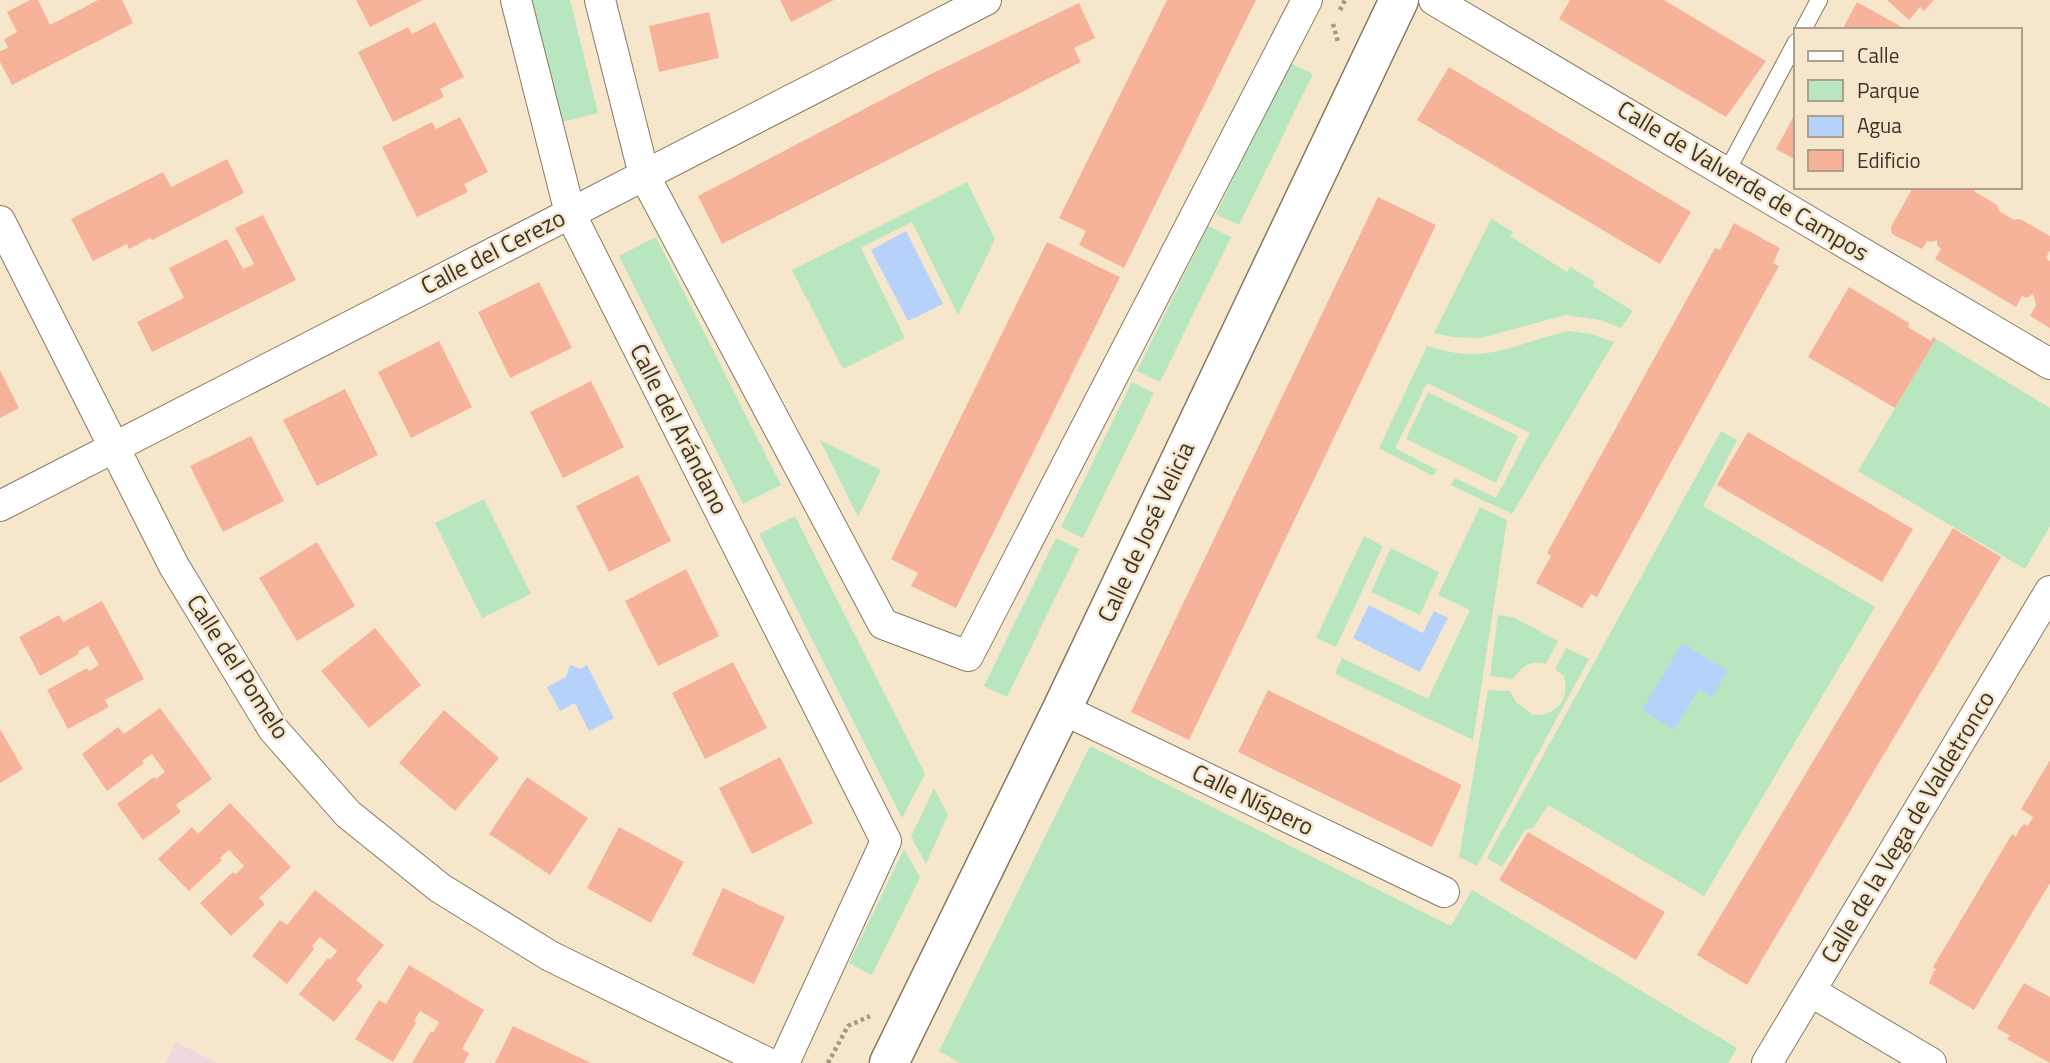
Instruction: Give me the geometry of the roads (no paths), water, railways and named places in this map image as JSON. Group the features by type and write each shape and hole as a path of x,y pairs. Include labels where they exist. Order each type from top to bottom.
{"street":[{"name":"Calle del Arándano","path":"516,0 570,213 886,841 784,1063"},
{"path":"600,0 644,175 883,624 968,656 1307,0"},
{"name":"Calle del Cerezo","path":"0,506 986,0"},
{"name":"Calle de José Velicia","path":"889,1063 1062,709 1399,0"},
{"name":"Calle de Valverde de Campos","path":"1434,0 2050,365"},
{"name":"Calle del Pomelo","path":"0,221 174,566 273,729 348,814 440,888 550,956 768,1063"},
{"name":"Calle de la Vega de Valdetronco","path":"1767,1063 2050,591"},
{"name":"Calle Níspero","path":"1062,709 1444,892"},
{"path":"1810,991 1931,1063"}],"lane":[{"path":"1804,28 1819,0"},
{"path":"1727,172 1794,46"}],"water":[{"path":"906,231 943,304 908,321 871,250"},
{"path":"1369,605 1423,633 1434,611 1448,618 1420,672 1353,638"},
{"path":"1682,643 1728,671 1712,697 1699,689 1674,730 1642,710"},
{"path":"570,665 581,669 587,665 614,718 589,731 575,703 560,711 547,687 566,677"}]}
